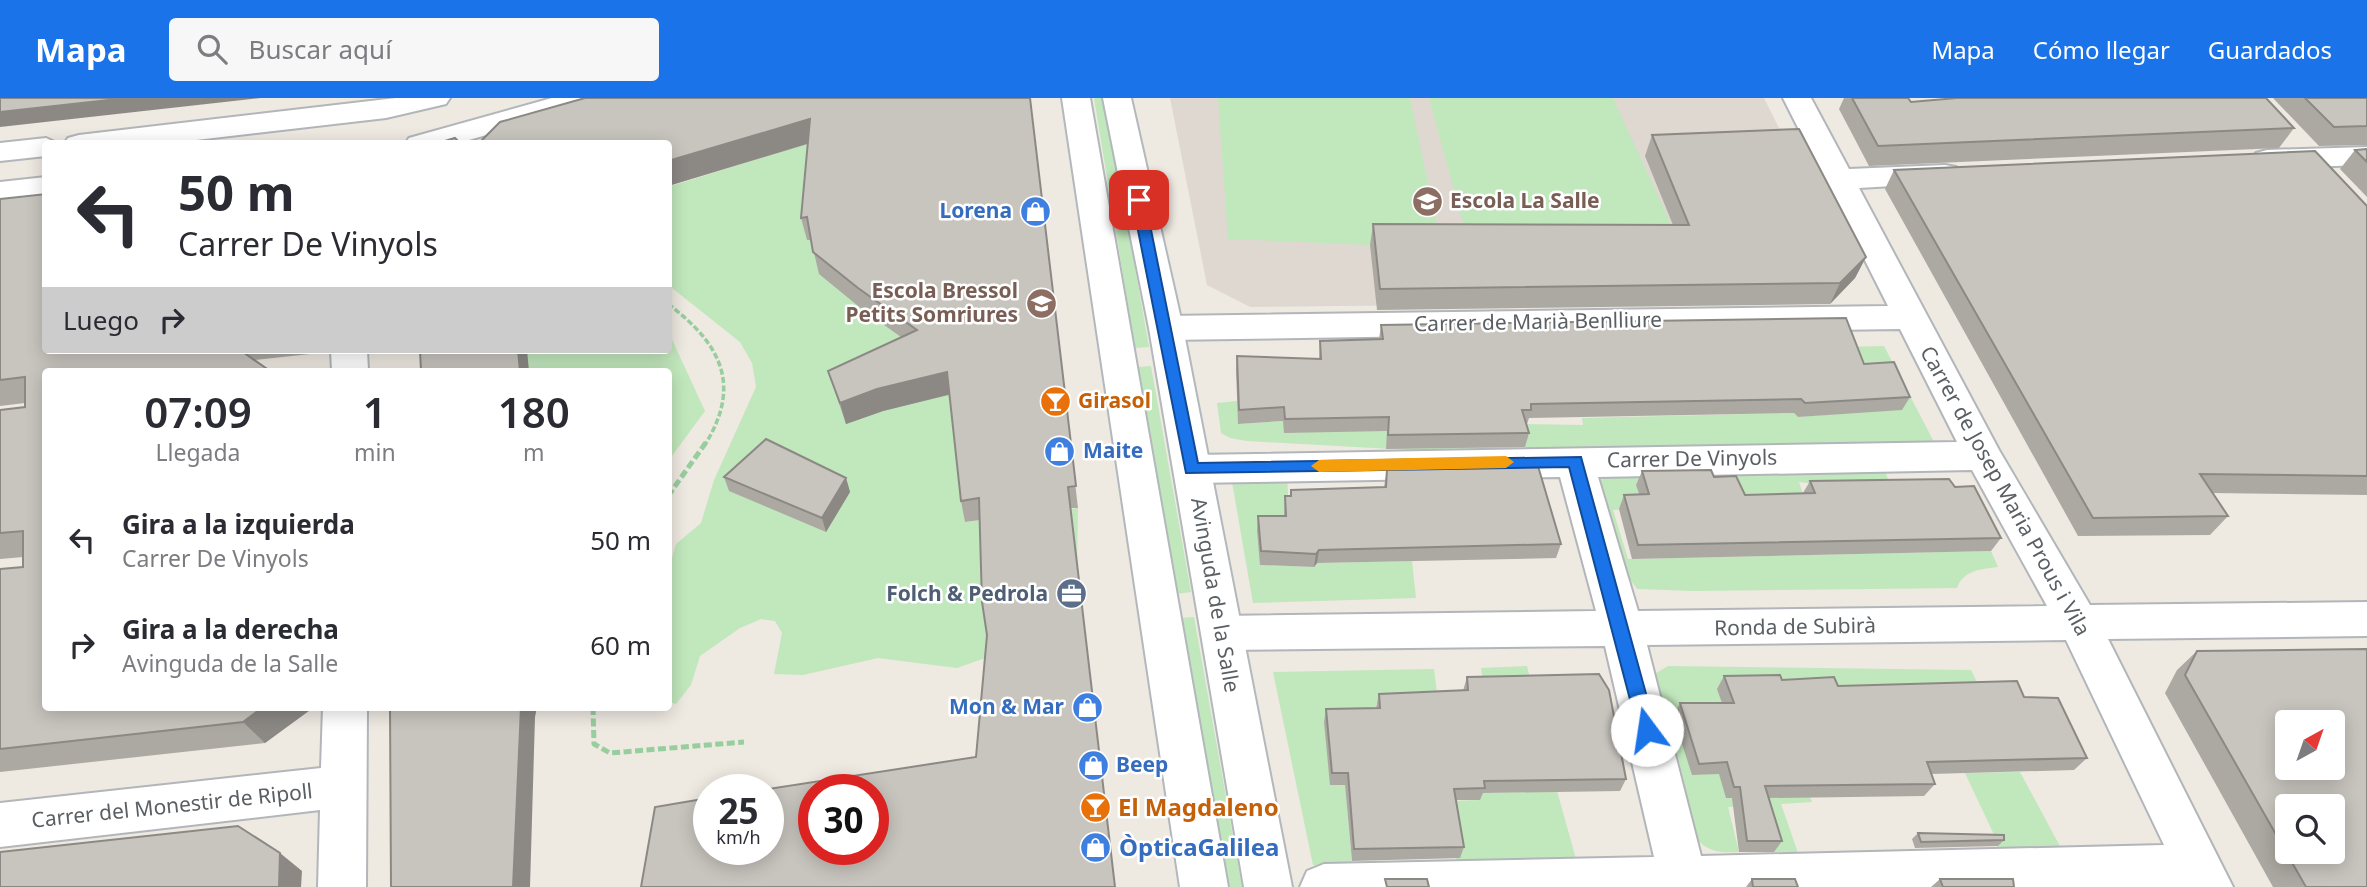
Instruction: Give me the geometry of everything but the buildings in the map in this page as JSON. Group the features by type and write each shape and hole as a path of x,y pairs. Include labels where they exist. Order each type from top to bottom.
{"street":[{"path":"107,140 345,106 386,109 436,98"},
{"path":"450,140 479,136 584,98"},
{"path":"1076,98 1204,887"},
{"name":"Avinguda de la Salle","path":"1117,98 1166,328 1268,887"},
{"name":"Carrer de Josep Maria Prous i Vila","path":"1797,98 1983,456 2078,622 2204,877"},
{"path":"2281,127 2334,184"},
{"path":"0,152 42,147"},
{"path":"2239,160 2367,156"},
{"path":"1839,179 1977,173"},
{"path":"0,192 42,187"},
{"name":"Carrer de Marià Benlliure","path":"1166,328 1910,317"},
{"name":"Carrer De Vinyols","path":"1192,469 1983,456"},
{"path":"1576,461 1622,629 1684,881"},
{"name":"Ronda de Subirà","path":"1222,633 2367,619"},
{"path":"342,887 345,711"},
{"name":"Carrer del Monestir de Ripoll","path":"0,825 344,786"},
{"path":"1324,887 2204,877"}],"path":[{"path":"672,307 683,314 713,351 721,367 727,398 723,416 712,436 672,491"},
{"path":"593,711 594,744 610,753 744,742"}],"shaded area":[{"name":"Escola La Salle","path":"1170,98 1764,98 1790,150 1703,302 1250,307 1207,285"}],"green space":[{"path":"1094,98 1105,98 1149,347 1135,348"},
{"path":"1218,98 1410,98 1441,245 1228,239"},
{"path":"1429,98 1613,98 1681,246 1469,245"},
{"path":"815,141 807,239 813,240 949,371 965,522 1078,508 1077,569 991,656 957,668 878,658 803,675 774,674 782,633 775,621 761,619 740,628 700,656 691,685 676,704 672,703 672,558 676,544 701,523 714,480 756,387 752,363 740,342 672,288 672,186"},
{"path":"672,340 705,411 672,456 672,368 526,368 525,354 672,354"},
{"path":"1884,346 1935,444 1410,450 1247,441 1230,438 1221,433 1217,403 1237,401 1239,424 1298,420 1583,425 1582,418 1794,413 1798,417 1835,414 1850,378 1844,347"},
{"path":"1151,366 1191,592 1176,594 1138,367"},
{"path":"1886,473 1892,494 1799,482 1807,506 1636,485 1643,508 1613,510 1628,559 1991,551 1998,567 1968,574 1957,588 1694,591 1637,589 1622,568 1598,486 1603,477"},
{"path":"1287,478 1287,516 1281,534 1260,565 1314,567 1317,563 1412,561 1416,598 1253,603 1232,482"},
{"path":"1194,617 1242,887 1224,887 1180,618"},
{"path":"1527,666 1532,688 1488,718 1481,668"},
{"path":"1668,666 1971,670 1983,695 1727,715 1748,772 1810,797 1812,802 1781,804 1798,853 1774,852 1759,806 1728,807 1739,852 1720,852 1704,846 1695,837 1653,675"},
{"path":"1434,669 1437,693 1382,700 1376,704 1377,721 1330,785 1345,785 1352,863 1313,865 1273,672"},
{"path":"2020,772 2062,850 1998,854 1997,841 1965,773"},
{"path":"1557,791 1576,859 1454,862 1457,857 1450,801 1480,800 1480,793"}],"slow traffic":[{"path":"1319,466 1506,462"}],"place":[{"name":"Escola La Salle","path":"1427,201"},
{"name":"Lorena","path":"1035,211"},
{"name":"Escola Bressol Petits Somriures","path":"1041,303"},
{"name":"Girasol","path":"1055,401"},
{"name":"Maite","path":"1060,451"},
{"name":"Folch & Pedrola","path":"1071,594"},
{"name":"Mon & Mar","path":"1087,707"},
{"name":"Beep","path":"1093,765"},
{"name":"El Magdaleno","path":"1095,808"},
{"name":"ÒpticaGalilea","path":"1096,848"}],"route":[{"path":"1139,200 1192,469 1576,461 1647,730"}]}
